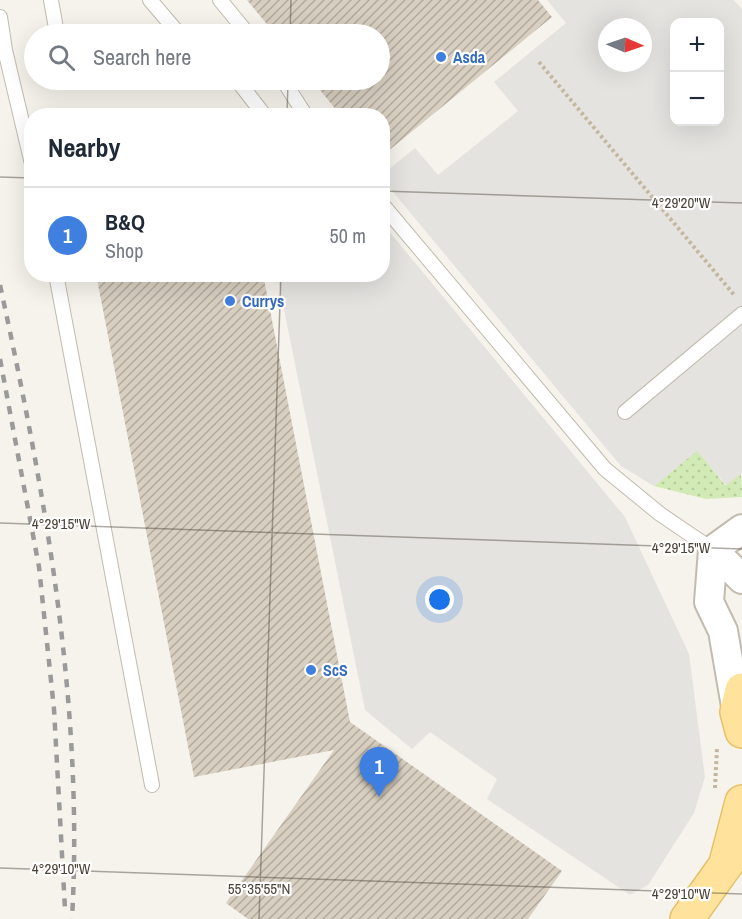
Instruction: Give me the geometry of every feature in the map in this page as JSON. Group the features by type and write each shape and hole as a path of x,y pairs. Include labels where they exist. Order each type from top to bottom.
{"main road":[{"path":"687,919 734,854 728,797"}],"street":[{"path":"735,719 723,631 709,602 713,550 742,529"},
{"path":"713,550 742,579"}],"lane":[{"path":"51,0 55,24"},
{"path":"150,0 170,24"},
{"path":"220,0 240,24"},
{"path":"0,17 5,50 24,130"},
{"path":"245,90 259,108"},
{"path":"289,90 301,108"},
{"path":"390,214 605,469 660,514 713,550"},
{"path":"58,282 152,785"},
{"path":"625,412 742,314"}],"path":[{"path":"539,62 736,298"},
{"path":"728,797 735,719"}],"green space":[{"path":"697,450 725,485 741,473 742,497 706,499 654,486"}],"shaded area":[{"path":"547,0 734,0 742,9 742,473 726,485 697,451 654,486 621,466 390,188 390,168 415,148 438,175 518,111 494,82 566,23"},
{"path":"390,232 625,517 689,654 705,777 694,813 648,885 630,895 487,799 497,779 430,732 412,749 365,710 278,282 390,282"}],"building":[{"name":"Asda","path":"247,0 538,0 552,17 390,149 390,108 335,108 320,90 390,90 390,24 267,24"},
{"path":"98,282 265,282 350,722 562,871 528,919 248,919 226,903 334,750 194,777"}],"railway":[{"path":"0,285 32,442 57,600 72,759 74,839 72,919"},
{"path":"0,359 39,567 54,709 65,909"}],"place":[{"name":"Asda","path":"441,57"},
{"name":"Currys","path":"230,301"},
{"name":"ScS","path":"311,670"},
{"name":"B&Q","path":"379,797"}]}
